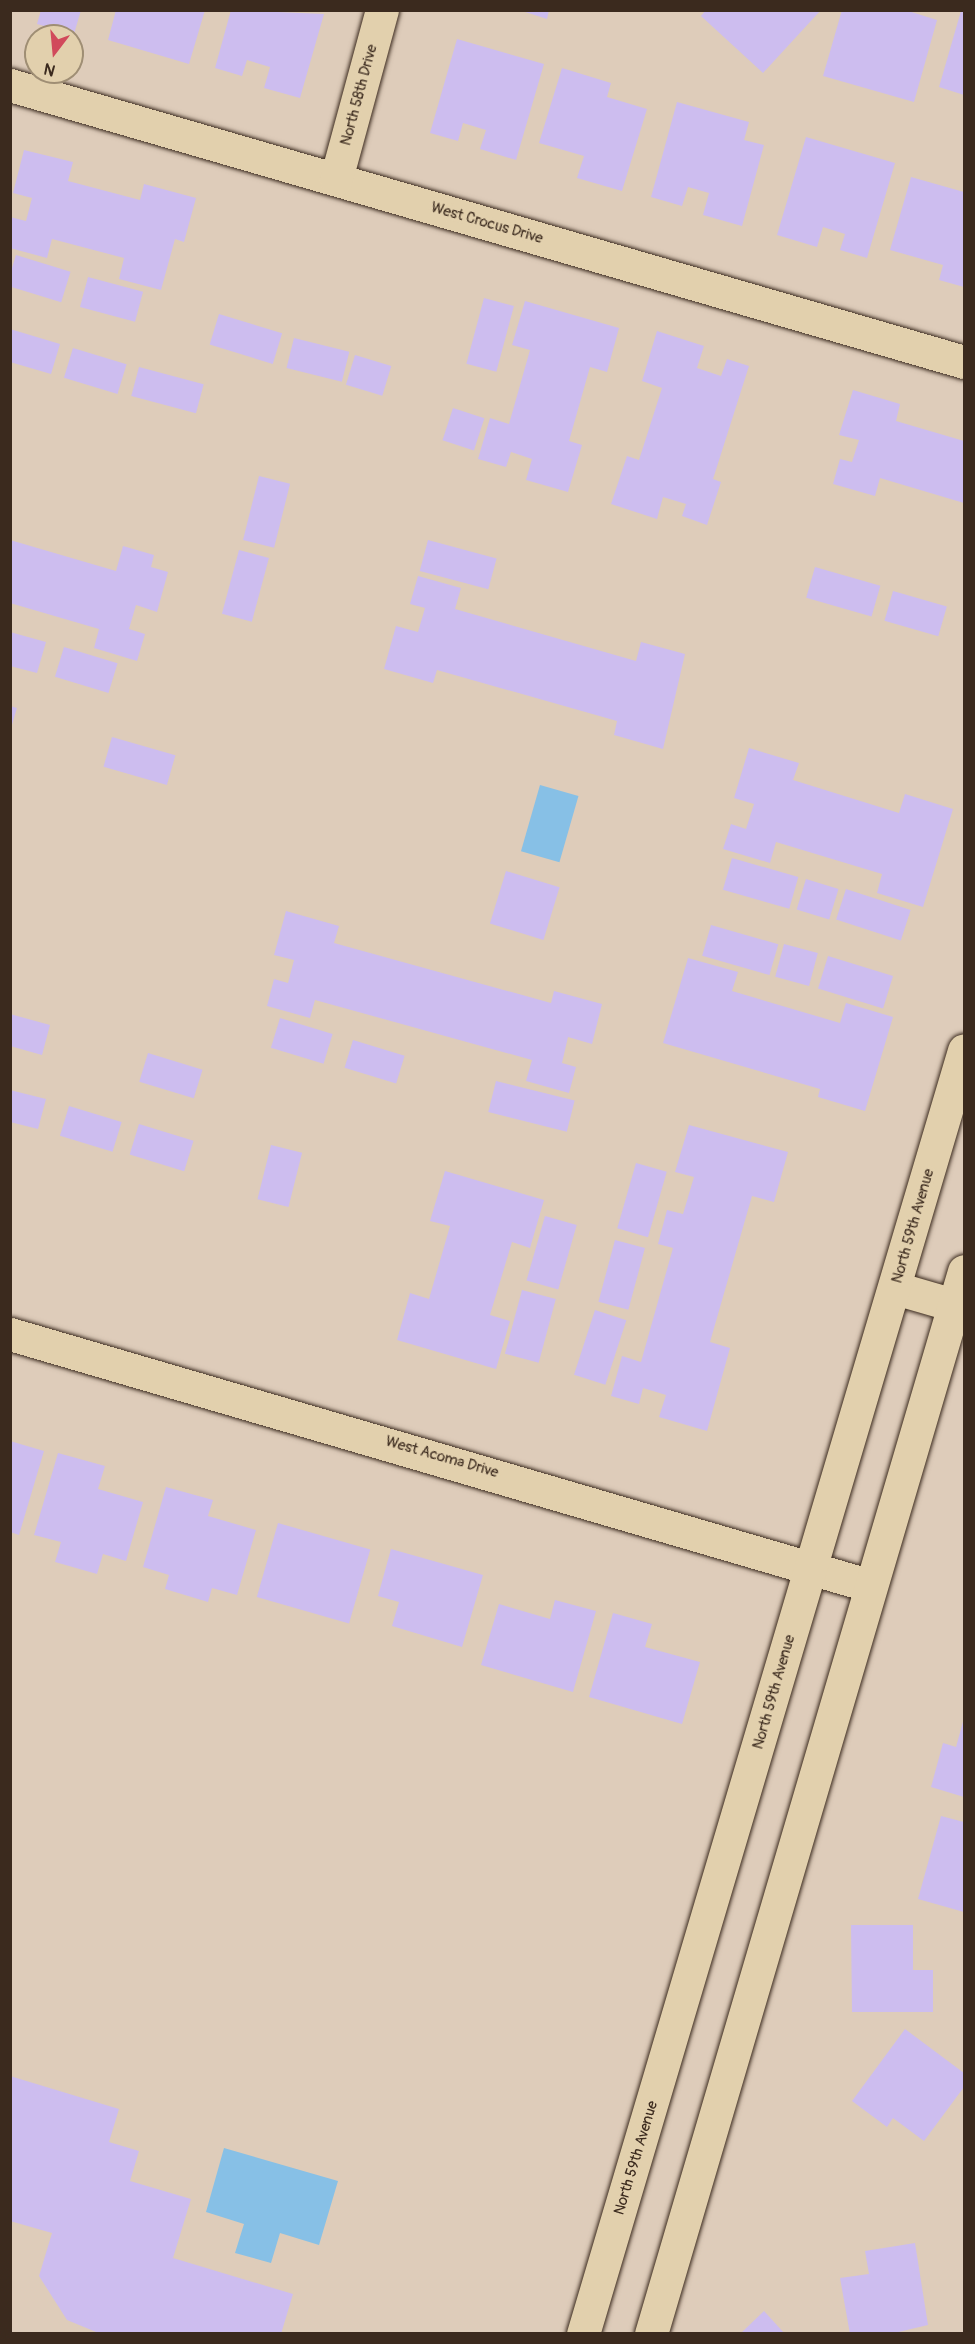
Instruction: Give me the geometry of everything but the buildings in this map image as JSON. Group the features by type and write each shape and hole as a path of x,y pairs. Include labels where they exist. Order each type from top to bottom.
{"main road":[{"name":"North 58th Drive","path":"336,179 382,10"},
{"name":"West Crocus Drive","path":"10,85 964,362"},
{"name":"North 59th Avenue","path":"583,2334 964,1050"},
{"path":"651,2334 871,1586 959,1306 964,1270"},
{"path":"895,1288 959,1306"},
{"name":"West Acoma Drive","path":"10,1334 871,1586"}],"water":[{"path":"540,785 578,796 559,862 521,851"},
{"path":"224,2148 338,2181 319,2245 280,2233 271,2263 235,2253 244,2224 206,2212"}]}
